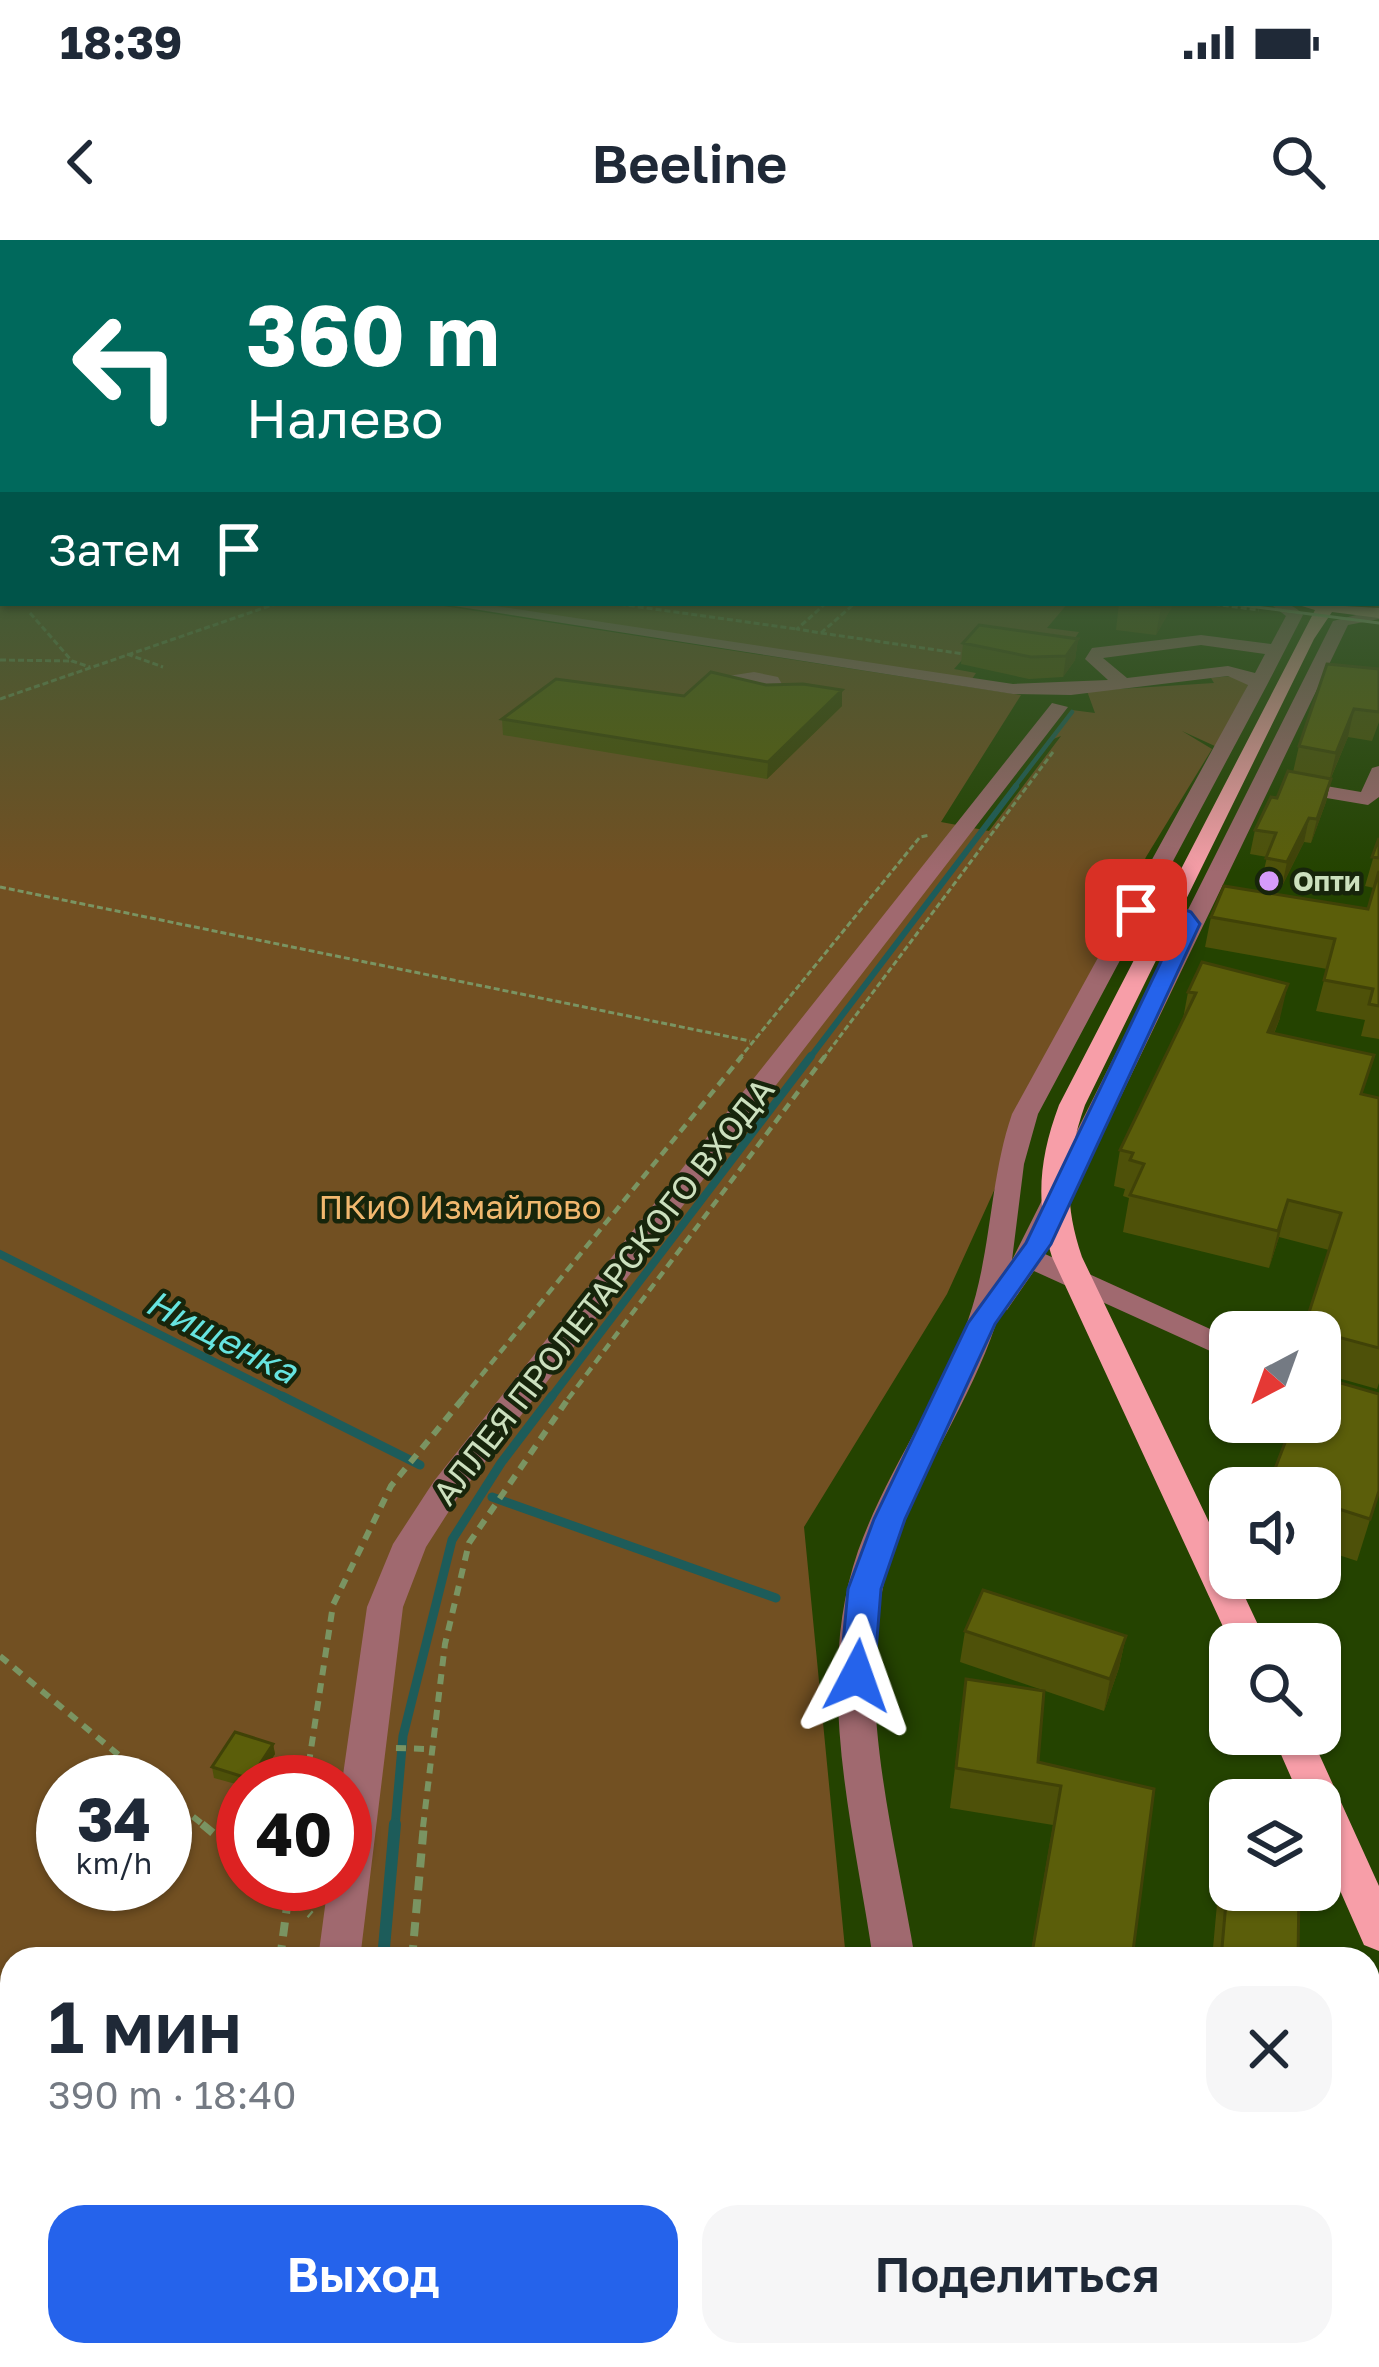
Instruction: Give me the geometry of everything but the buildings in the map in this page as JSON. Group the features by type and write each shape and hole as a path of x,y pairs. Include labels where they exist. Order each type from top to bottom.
{"main road":[{"path":"1239,1623 1066,1257 1055,1226 1051,1174 1083,1084 1288,673"},
{"path":"1300,1755 1379,1932"}],"street":[{"path":"761,677 765,673"},
{"path":"907,673 1012,689 1064,709 1124,684 1210,673"},
{"path":"1111,673 1124,684"},
{"path":"1236,673 1258,685"},
{"path":"982,1323 1005,1232 1016,1135 1264,673"},
{"path":"892,1947 857,1676 865,1589 889,1519 982,1323 1029,1258 1314,673"},
{"path":"1310,680 1340,684"},
{"name":"АЛЛЕЯ ПРОЛЕТАРСКОГО ВХОДА","path":"340,1947 385,1607 410,1544 446,1489 967,823 1064,709"},
{"path":"1205,782 1227,794 1259,786 1368,799 1379,772"},
{"path":"1130,915 1154,906 1175,911 1190,924"},
{"path":"1029,1258 1209,1340"}],"path":[{"path":"0,699 72,673"},
{"path":"413,1947 430,1749 445,1644 469,1543 532,1447 867,995 1064,709"},
{"path":"310,1755 333,1605 360,1544 402,1473 920,838 967,823"},
{"path":"0,887 791,1050"},
{"path":"712,1192 721,1195"},
{"path":"614,1320 625,1323"},
{"path":"521,1443 532,1447"},
{"path":"0,1657 118,1755"},
{"path":"398,1748 430,1749"},
{"path":"192,1816 216,1836"},
{"path":"282,1947 286,1911"},
{"path":"302,1911 337,1947"}],"green space":[{"name":"ПКиО Измайлово","path":"0,673 880,673 1021,695 941,822 989,831 1061,736 1048,741 1072,710 1095,713 1087,691 1214,683 1211,678 1232,676 1249,683 1217,747 1182,731 1212,749 1146,857 947,1294 804,1527 845,1947 0,1947"},
{"path":"934,673 976,673 972,679"}],"waterway":[{"path":"1013,789 1072,712"},
{"path":"809,1059 1016,786"},
{"path":"550,1399 811,1056"},
{"name":"Нищенка","path":"0,1254 288,1399"},
{"name":"Нищенка","path":"282,1396 288,1399"},
{"path":"395,1827 403,1736 452,1540 501,1463 552,1396"},
{"name":"Нищенка","path":"288,1399 420,1465"},
{"name":"Нищенка","path":"492,1497 776,1598"},
{"path":"384,1947 395,1824"}],"place":[{"name":"Опти","path":"1269,881"}],"route":[{"path":"857,1676 865,1589 889,1519 982,1323 1038,1244 1190,924 1165,908 1136,910"}]}
